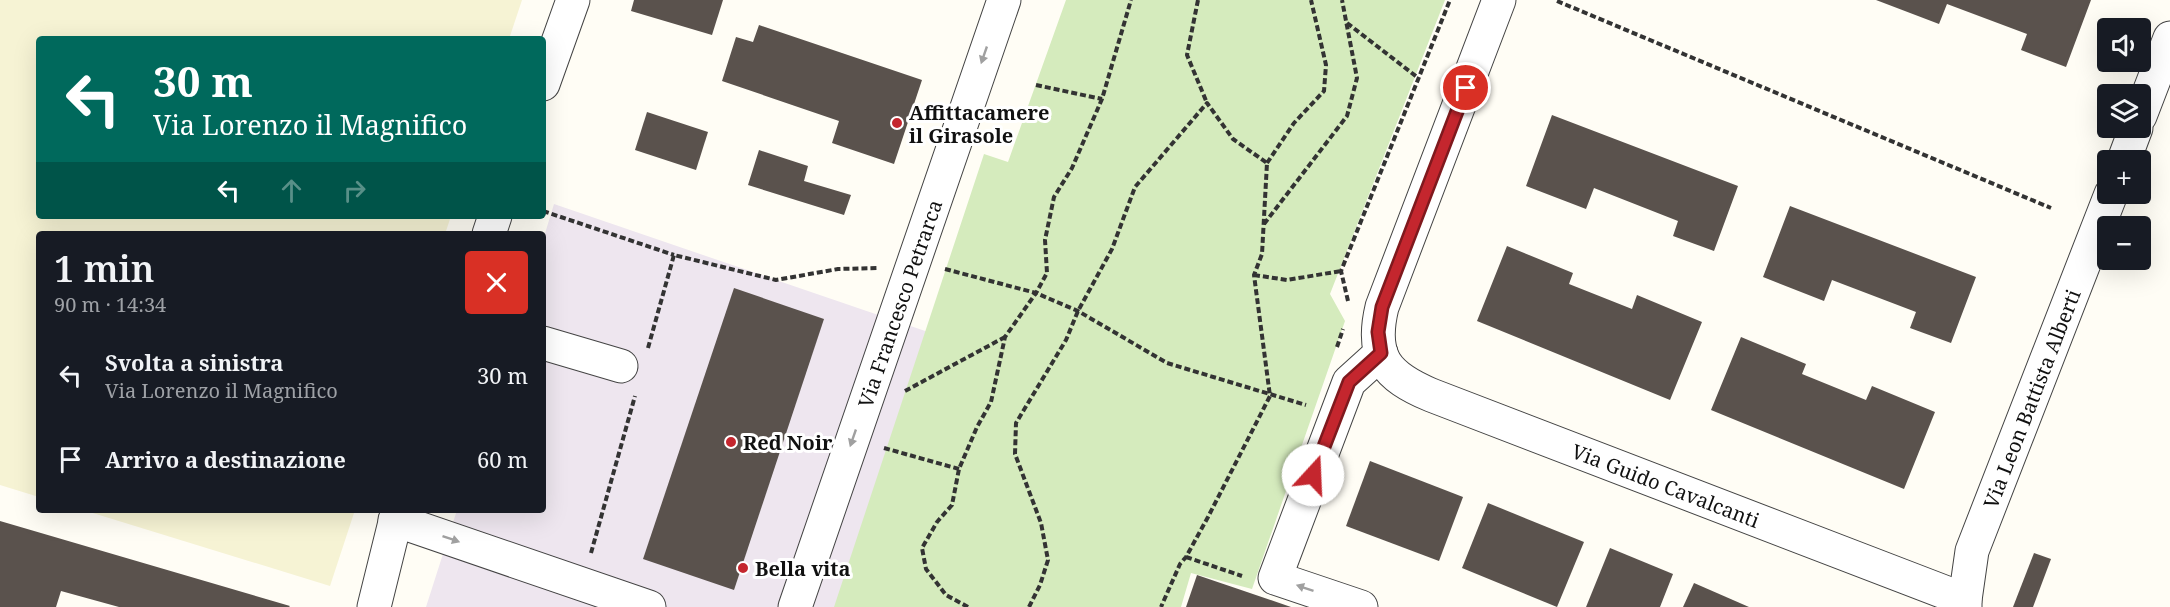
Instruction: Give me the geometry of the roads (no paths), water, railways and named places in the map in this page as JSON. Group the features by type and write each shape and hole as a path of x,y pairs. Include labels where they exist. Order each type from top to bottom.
{"street":[{"path":"546,76 573,0"},
{"name":"Via Francesco Petrarca","path":"795,607 1004,0"},
{"path":"1360,607 1275,578 1349,382 1381,353 1378,332 1382,307 1499,0"},
{"path":"2151,87 2170,38"},
{"name":"Via Leon Battista Alberti","path":"1965,603 1972,551 2107,204"},
{"path":"546,344 634,371"},
{"name":"Via Guido Cavalcanti","path":"1381,353 1392,373 1424,392 1965,603"},
{"path":"374,607 397,515 649,607"}],"place":[{"name":"Affittacamere il Girasole","path":"897,123"},
{"name":"Red Noir","path":"731,442"},
{"name":"Bella vita","path":"743,568"}]}
